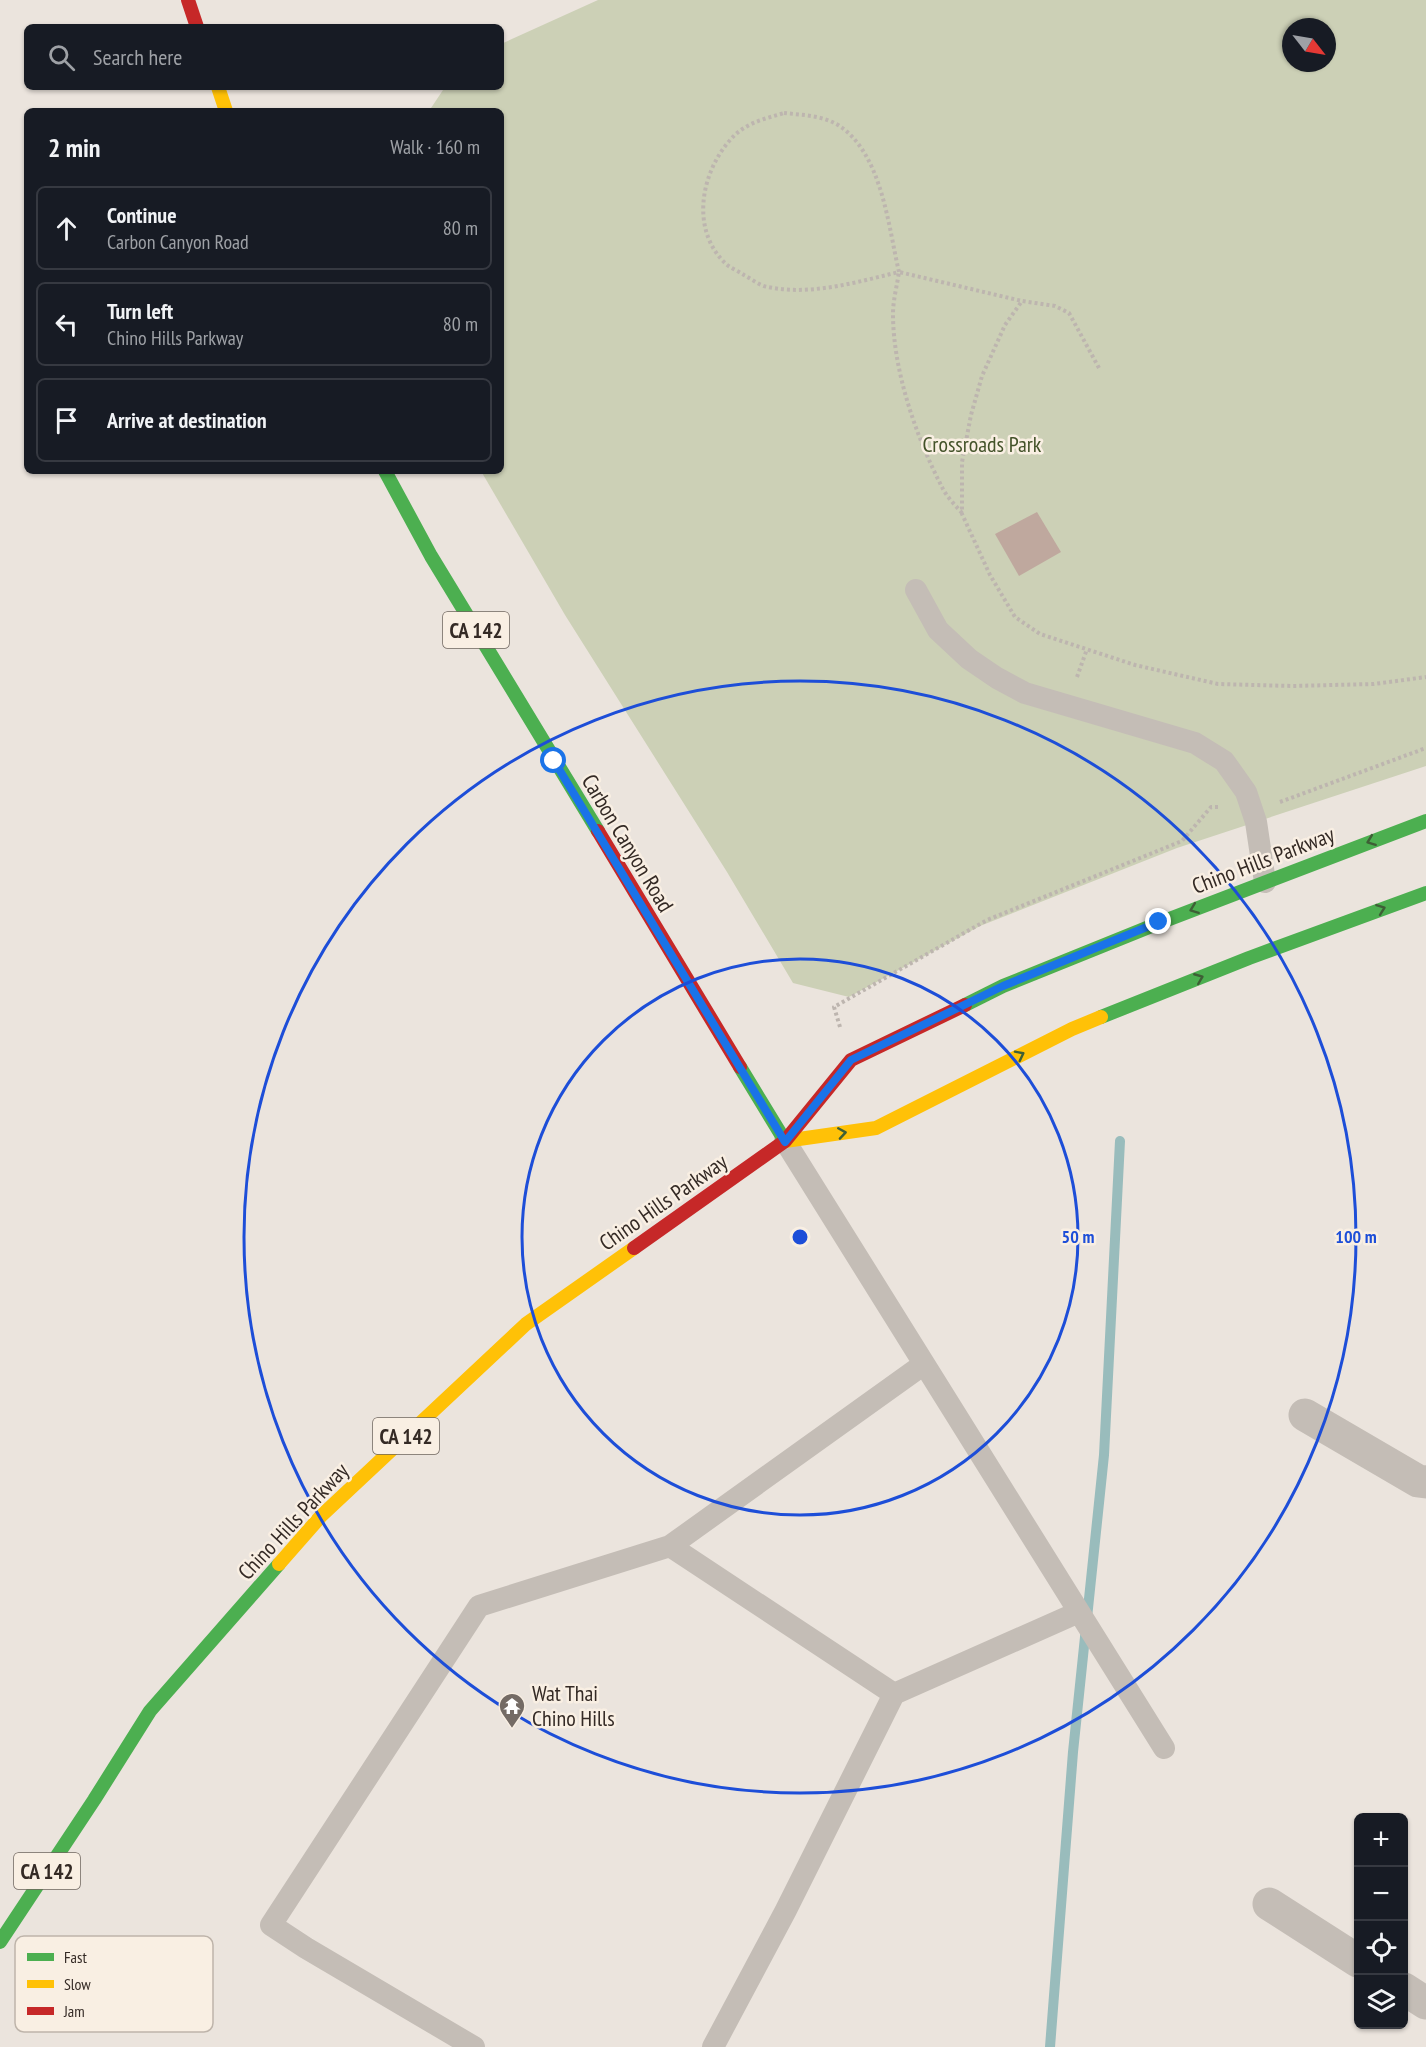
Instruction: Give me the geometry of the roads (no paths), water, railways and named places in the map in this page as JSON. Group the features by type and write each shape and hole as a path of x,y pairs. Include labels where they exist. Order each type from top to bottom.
{"main road":[{"path":"188,0 196,24"},
{"path":"219,90 225,108"},
{"name":"Carbon Canyon Road","path":"388,474 431,556 785,1142"},
{"name":"Chino Hills Parkway","path":"0,1942 150,1711 321,1516 526,1324 785,1142 851,1060 1003,986 1264,882 1426,821"},
{"name":"Chino Hills Parkway","path":"785,1142 876,1128 1072,1029 1249,958 1426,893"}],"street":[{"path":"1305,1415 1418,1481 1426,1482"},
{"path":"1269,1904 1354,1958"},
{"path":"1408,1992 1426,2003"}],"lane":[{"path":"916,590 938,630 969,659 997,678 1025,693 1052,702 1195,743 1224,761 1246,792 1256,822 1264,882"},
{"path":"785,1142 1164,1748"},
{"path":"474,2047 271,1925 479,1606 670,1546 924,1364"},
{"path":"670,1546 894,1694"},
{"path":"713,2047 786,1910 894,1694 1079,1612"}],"waterway":[{"path":"1050,2047 1073,1752 1104,1455 1120,1141"}],"place":[{"name":"Wat Thai Chino Hills","path":"512,1729"}],"park label":[{"name":"Crossroads Park","path":"982,444"}]}
